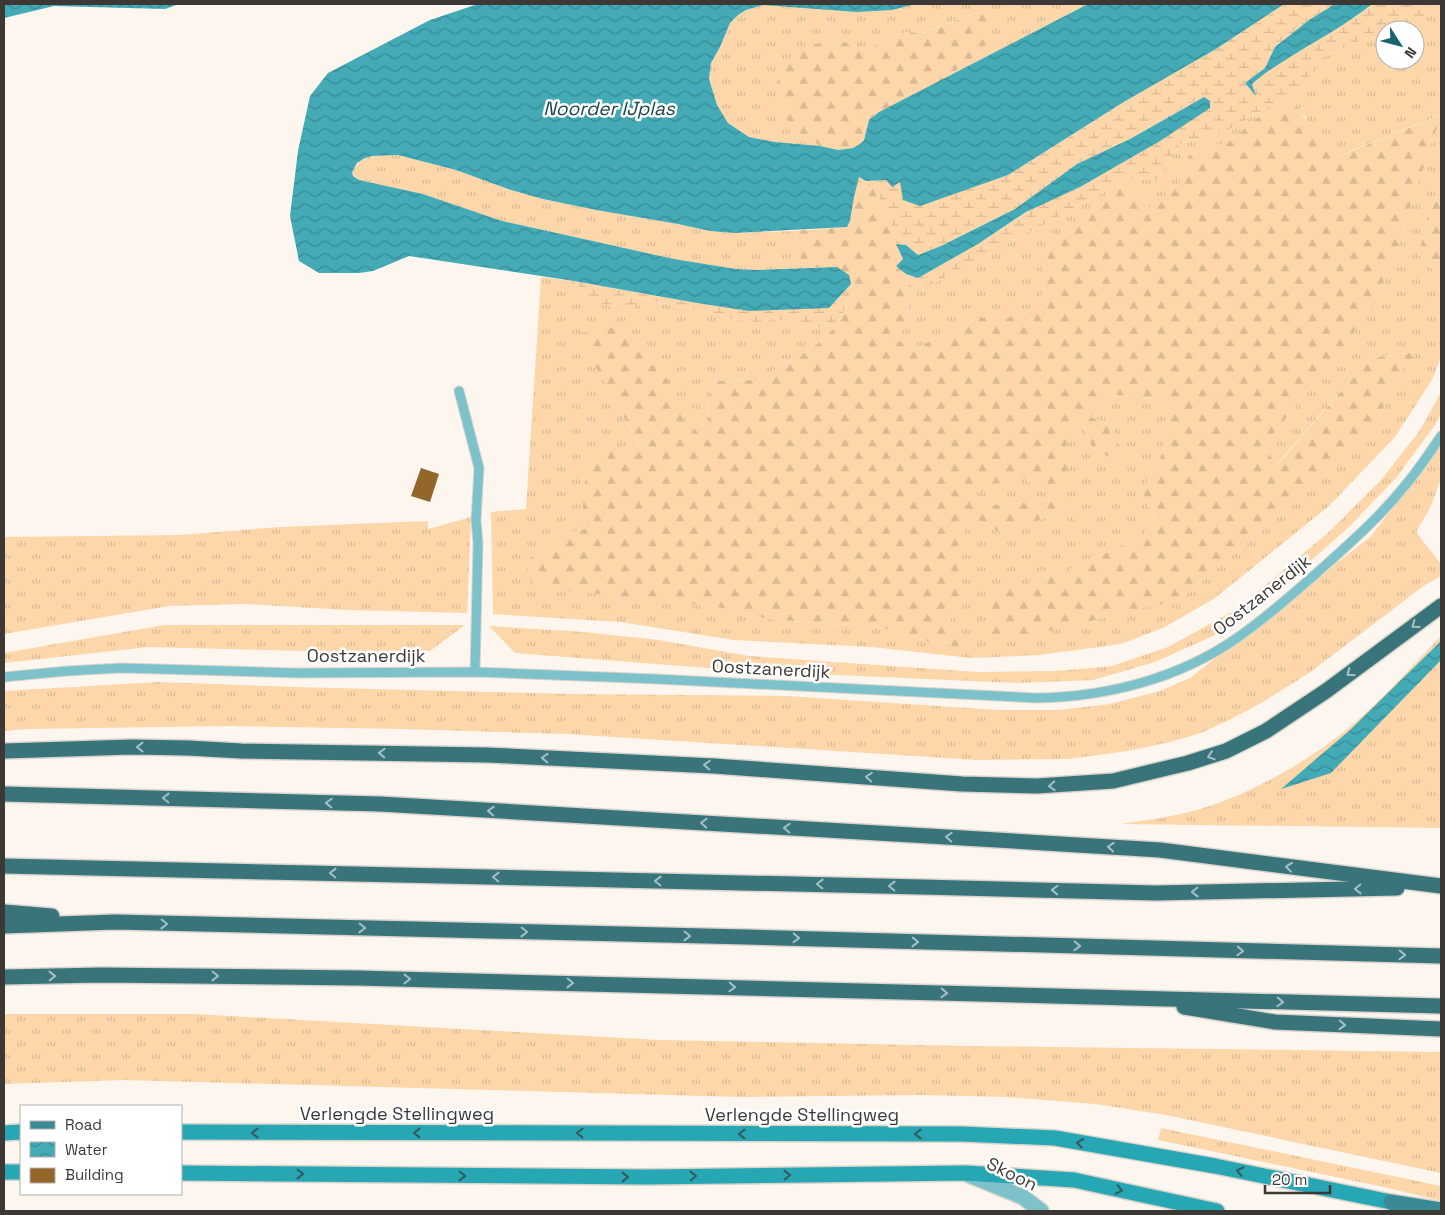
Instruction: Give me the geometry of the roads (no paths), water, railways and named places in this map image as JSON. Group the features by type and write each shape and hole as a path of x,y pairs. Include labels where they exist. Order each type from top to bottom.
{"highway":[{"path":"4,751 132,747 241,751 487,755 714,766 962,784 1037,786 1113,781 1188,764 1226,751 1266,731 1326,691 1441,606"},
{"path":"4,794 380,804 1160,850 1441,887"},
{"path":"4,866 1156,893 1441,887"},
{"path":"4,912 115,922"},
{"path":"4,926 115,922 1441,956"},
{"path":"4,977 102,975 358,978 1441,1006"},
{"path":"1126,998 1275,1022 1441,1029"}],"main road":[{"path":"4,1133 20,1132"},
{"name":"Verlengde Stellingweg","path":"182,1132 962,1134 1055,1138 1215,1166 1391,1202 1415,1211"},
{"path":"4,1172 20,1172"},
{"path":"182,1173 591,1177 966,1173 1074,1180 1217,1211"},
{"path":"1391,1202 1441,1210"}],"street":[{"name":"Skoon","path":"966,1173 1024,1197 1040,1211"}],"lane":[{"path":"459,391 479,468 476,520 478,543 475,672"},
{"name":"Oostzanerdijk","path":"4,677 121,668 296,673 475,672 1036,698 1062,698 1092,694 1132,686 1191,664 1235,640 1274,610 1379,516 1424,462 1441,436"}],"water":[{"path":"4,4 179,4 165,9 54,6 4,18"},
{"name":"Noorder IJplas","path":"478,4 916,4 892,10 857,12 763,5 746,10 730,23 711,63 709,79 717,105 728,123 749,137 838,150 853,148 860,144 864,140 869,120 879,112 1088,4 1284,4 1216,49 1122,103 1008,175 920,206 903,200 900,182 892,187 886,180 866,181 859,177 850,221 847,227 735,233 710,231 543,199 511,190 456,170 398,155 365,158 357,163 352,172 353,176 359,180 423,194 502,221 674,259 736,269 837,267 849,275 851,284 829,308 749,311 574,281 409,256 373,271 359,273 319,273 299,261 290,216 298,151 310,96 328,73 430,20"},
{"path":"1335,4 1372,4 1341,26 1260,77 1252,84 1256,96 1245,83 1265,68 1275,47 1309,20"},
{"path":"1204,97 1210,101 1210,108 1160,141 1080,187 1026,212 978,244 918,278 906,274 896,266 903,259 896,244 906,245 918,255 941,246 1015,209 1077,164 1130,139"},
{"path":"1441,641 1441,660 1331,773 1281,789 1350,730"}]}
